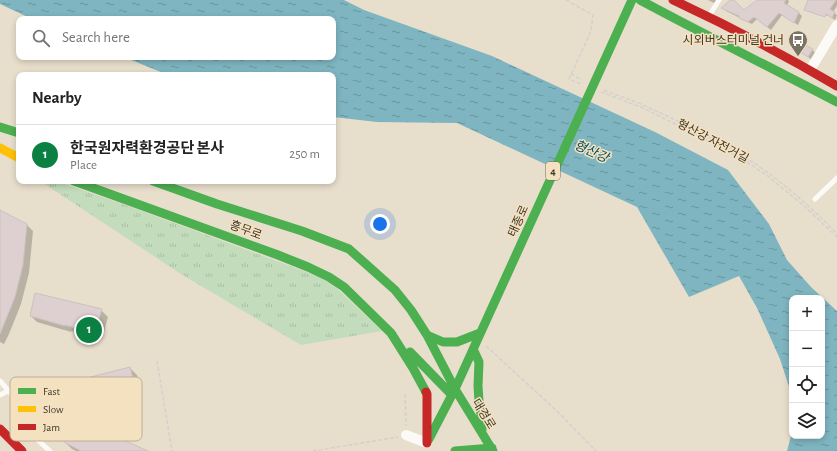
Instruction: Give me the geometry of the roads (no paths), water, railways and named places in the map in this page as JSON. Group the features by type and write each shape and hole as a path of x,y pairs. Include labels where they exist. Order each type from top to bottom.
{"street":[{"name":"태종로","path":"425,447 455,393 473,349 632,0"},
{"path":"640,0 837,102"},
{"path":"673,0 709,17 810,70 837,86"},
{"path":"810,70 837,25"},
{"path":"0,127 16,132"},
{"path":"0,148 16,156"},
{"name":"흥무로","path":"82,184 278,255 330,277 344,287 455,393"},
{"name":"흥무로","path":"161,184 217,204 302,231 349,249 395,290 411,310 427,335 455,393"},
{"name":"흥무로","path":"391,333 427,394 425,447"},
{"path":"427,335 443,342 457,342 479,336"},
{"path":"473,349 479,362 478,386 482,433"},
{"name":"대경로","path":"455,393 493,449"},
{"path":"0,430 10,440"},
{"path":"406,435 425,447"},
{"path":"12,441 22,451"},
{"path":"455,451 493,449"}],"lane":[{"path":"709,17 719,0"},
{"path":"815,199 837,178"},
{"path":"0,381 8,391 0,395"},
{"path":"39,441 50,451"}],"water":[{"name":"형산강","path":"0,0 344,0 364,10 492,56 655,132 728,170 769,224 787,260 820,295 789,295 789,387 780,359 757,308 739,276 689,297 637,207 457,123 377,122 336,117 336,72 161,72 131,60 336,60 336,16 26,16 0,4"},
{"path":"825,300 837,311 837,451 787,451 790,439 825,439"}],"place":[{"name":"시외버스터미널 건너","path":"798,57"},
{"name":"한국원자력환경공단 본사","path":"89,330"}]}
